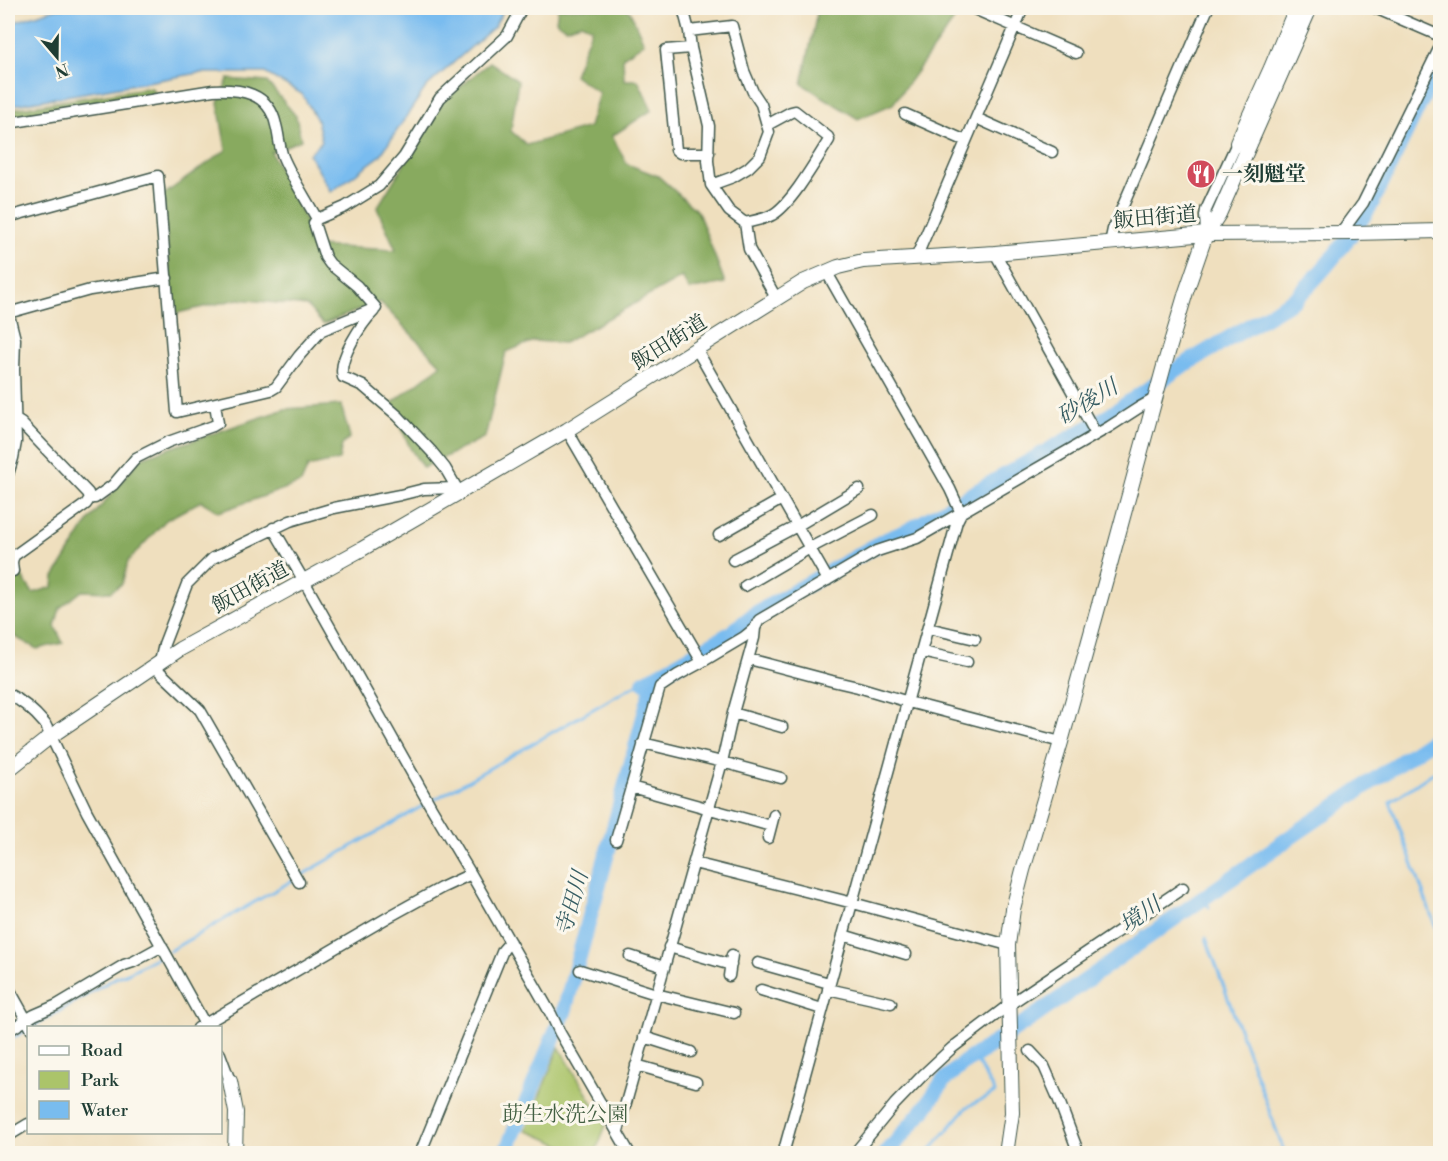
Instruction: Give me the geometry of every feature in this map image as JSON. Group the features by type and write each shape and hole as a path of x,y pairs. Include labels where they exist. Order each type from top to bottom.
{"main road":[{"path":"1237,143 1296,8"},
{"path":"1006,1154 1012,1113 1008,945 1013,909 1186,292 1206,234 1219,214 1310,8"},
{"name":"飯田街道","path":"8,770 51,736 180,649 304,581 457,490 567,430 776,298 826,271 856,262 994,253 1206,234 1440,231"},
{"path":"230,1081 236,1112 235,1154"}],"street":[{"path":"376,308 357,286 324,257 314,223 317,219 345,207 379,186 404,157 440,98 507,36 522,8"},
{"path":"683,8 709,126 708,161 711,186 729,210 745,223 749,249 776,298"},
{"path":"972,8 1076,53"},
{"path":"916,258 1023,8"},
{"path":"1110,243 1118,219 1208,8"},
{"path":"1375,8 1440,36"},
{"path":"689,31 732,26 744,71 761,104 770,132 760,156 748,168 711,186"},
{"path":"1347,233 1440,47"},
{"path":"691,48 666,50 676,150 680,153 709,153"},
{"path":"9,126 46,116 213,90 245,91 270,107 276,122 282,155 317,219"},
{"path":"745,223 772,216 785,204 829,140 795,111 767,125"},
{"path":"905,114 966,141"},
{"path":"976,118 1052,152"},
{"path":"1206,234 1206,210 1237,143"},
{"path":"8,217 158,176 177,412 271,390 276,387 322,330 376,308"},
{"path":"994,253 1095,432"},
{"path":"783,1154 960,511 950,489 826,271"},
{"path":"8,474 16,442 11,416 15,339 8,312 90,290 167,278"},
{"path":"376,308 366,319 344,356 341,372 343,377 363,386 398,416 445,468 457,490"},
{"path":"696,350 827,579"},
{"path":"618,1131 722,762 755,628 759,620 877,551 917,538 1157,394"},
{"path":"90,498 95,498 113,485 136,458 168,442 218,423 215,404"},
{"path":"11,416 66,469 90,498"},
{"path":"567,430 700,660"},
{"path":"299,882 200,710 159,671 158,664 164,644 187,584 213,558 290,521 334,508 424,489 457,490"},
{"path":"734,560 859,489"},
{"path":"13,571 11,563 15,555 86,504 90,498"},
{"path":"719,535 782,499"},
{"path":"745,586 873,515"},
{"path":"273,528 630,1154"},
{"path":"616,840 660,687 700,660 744,637 755,628"},
{"path":"928,628 975,639"},
{"path":"921,652 967,662"},
{"path":"748,658 1061,742"},
{"path":"8,694 36,712 45,724 87,812 162,946 203,1026 421,899 471,874"},
{"path":"733,713 782,727"},
{"path":"643,743 781,778"},
{"path":"631,787 708,808 772,821 768,838"},
{"path":"694,863 1008,945"},
{"path":"854,1154 896,1104 952,1048 1010,1004 1183,888"},
{"path":"843,935 906,954"},
{"path":"420,1154 503,950 510,942"},
{"path":"8,1031 28,1023 124,965 162,946"},
{"path":"669,947 731,965"},
{"path":"630,956 664,967"},
{"path":"758,963 891,1003"},
{"path":"580,970 656,994 734,1013"},
{"path":"8,987 28,1023"},
{"path":"761,990 822,1009"},
{"path":"644,1037 691,1052"},
{"path":"1030,1051 1044,1066 1078,1154"},
{"path":"222,1059 230,1081"},
{"path":"636,1065 696,1082"},
{"path":"8,1136 27,1125"}],"green space":[{"path":"558,8 626,8 631,13 644,43 623,57 624,80 638,80 652,110 612,136 627,164 658,176 698,212 725,283 689,290 682,277 564,343 534,341 506,352 485,437 423,468 410,448 391,404 441,365 380,302 323,324 307,306 238,299 173,314 163,195 226,150 218,103 228,79 267,82 296,116 301,140 271,152 307,224 314,246 396,250 377,208 442,102 490,62 518,81 511,131 527,145 589,127 599,93 574,75 592,28 581,23 566,28 556,21"},
{"path":"818,8 963,8 893,104 858,119 802,84"},
{"path":"151,87 156,95 8,120 8,110"},
{"path":"341,405 350,437 342,445 339,460 308,467 301,483 219,512 201,501 166,520 128,561 122,584 110,592 82,591 60,608 55,626 63,643 37,649 8,633 8,570 18,571 33,593 53,587 54,577 88,522 141,458 285,409"},
{"name":"莇生水洗公園","path":"559,1047 606,1125 595,1153 579,1153 526,1130"}],"water":[{"path":"58,8 505,8 494,27 426,87 380,156 331,192 309,154 322,141 317,120 302,94 265,73 199,73 8,106 8,24"}],"waterway":[{"name":"砂後川","path":"658,675 730,634 755,614 884,541 908,531 1109,416 1179,368 1295,299 1336,254 1371,204 1440,62"},
{"name":"寺田川","path":"505,1154 564,1012 653,684 658,675 644,682"},
{"path":"432,801 644,682"},
{"name":"境川","path":"886,1154 926,1107 943,1081 964,1063 1440,735"},
{"path":"1440,768 1390,802 1440,939"},
{"path":"169,951 426,804"},
{"path":"1203,898 1209,907"},
{"path":"1206,938 1285,1154"},
{"path":"34,1026 117,977 163,954"},
{"path":"8,1041 27,1030"},
{"path":"927,1154 967,1107 995,1093 974,1056"}],"place":[{"name":"一刻魁堂","path":"1201,174"}]}
